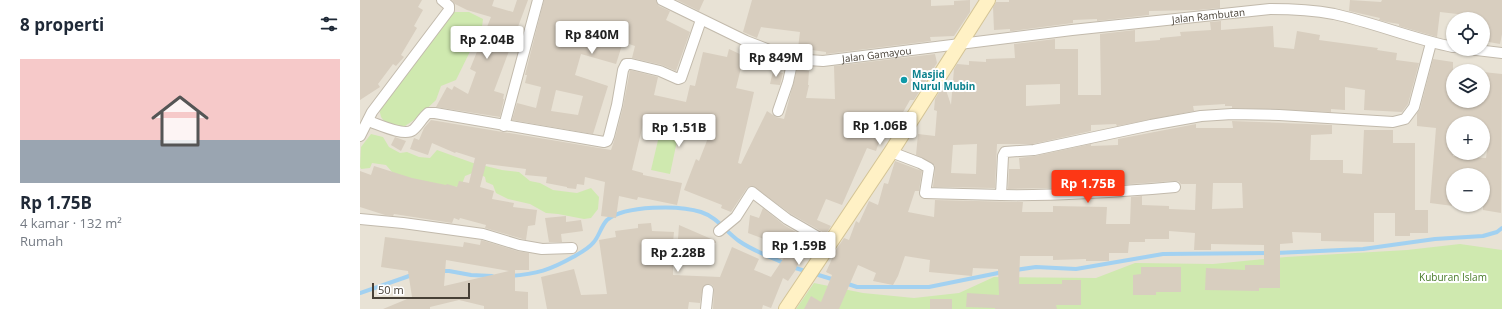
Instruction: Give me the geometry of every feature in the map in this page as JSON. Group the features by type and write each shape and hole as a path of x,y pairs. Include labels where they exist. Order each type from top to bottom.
{"street":[{"path":"360,136 372,112 386,92 449,10 449,6 442,0"},
{"path":"504,126 538,0"},
{"name":"Jalan Gamayou","path":"662,0 746,42 793,59 824,61 960,44"},
{"path":"786,309 891,152 988,0"},
{"name":"Jalan Rambutan","path":"960,44 1072,30 1263,10 1288,9 1333,14 1358,20 1431,43 1446,46"},
{"path":"368,121 401,132 409,132 414,130 428,113 584,140 604,142 607,141 617,105 623,70 626,64 660,70 678,79 681,78 701,20"},
{"path":"1001,194 1003,156 1005,152 1034,150 1201,116 1232,114 1279,114 1393,122 1405,119 1414,106 1431,43"},
{"path":"1490,52 1502,53"},
{"path":"778,111 788,82 793,59"},
{"path":"891,152 929,168 925,193 1038,195 1088,194 1175,187"},
{"path":"719,231 736,217 752,192 788,219 830,244"},
{"path":"360,219 483,234 519,246 542,249 572,248"},
{"path":"706,309 708,290"}],"shaded area":[{"path":"360,0 1502,0 1502,309 360,309"}],"green space":[{"path":"443,12 469,12 483,19 482,27 456,80 441,86 436,100 417,118 405,126 396,127 387,125 381,117 378,104"},
{"path":"371,134 383,137 389,147 400,153 407,152 419,157 430,158 437,150 473,163 502,170 519,172 530,181 540,183 553,190 577,193 591,188 599,197 598,209 591,218 584,219 546,213 530,204 508,199 496,193 493,185 486,182 485,177 475,172 465,176 461,187 441,186 413,181 392,172 386,165 372,163 370,168 361,169 361,147"},
{"path":"659,136 677,141 670,174 651,170"},
{"name":"Kuburan Islam","path":"1460,244 1502,250 1502,309 796,309 814,283 863,293 914,298 959,293 994,277 1096,278 1135,263 1213,264 1286,257 1407,250"}],"building":[{"path":"360,0 422,0 418,7 423,10 414,26 417,28 401,55 404,57 396,66 393,64 378,84 380,87 360,100"},
{"path":"452,0 494,0 492,6 513,12 517,0 528,0 494,91 504,94 500,117 436,107 447,87 452,90 454,86 468,94 476,72 470,69 491,17 467,10 455,4"},
{"path":"544,0 656,0 659,6 670,11 666,20 690,32 676,71 662,65 632,58 635,46 623,42 616,64 581,54 575,75 608,86 593,134 512,120 517,103 536,108 541,87 525,83 527,75 525,75","holes":["556,90 583,96 578,115 551,111"]},
{"path":"677,0 704,0 699,11"},
{"path":"752,0 931,0 931,6 954,5 954,1 970,0 970,12 954,36 930,37 931,41 826,54 826,52 798,48 800,32 761,27 757,38 743,32"},
{"path":"1009,0 1220,0 1220,8 1149,11 1149,15 1097,21 1097,19 1073,20 1073,23 1013,31 1010,31 1010,29 994,30 993,7 996,2 1009,2"},
{"path":"1350,0 1381,2 1382,0 1502,0 1502,34 1500,44 1490,42 1490,12 1440,12 1437,37 1399,26 1399,24 1379,20 1380,18 1349,11"},
{"path":"1221,21 1221,30 1273,26 1274,47 1294,49 1297,31 1320,35 1319,40 1378,48 1377,50 1397,53 1396,60 1419,63 1408,104 1402,112 1364,110 1365,90 1345,87 1345,110 1331,109 1331,112 1232,108 1232,106 1225,106 1225,104 1193,106 1194,111 1117,126 1116,124 1091,125 1091,131 1033,144 997,144 995,188 933,187 935,165 916,155 918,134 935,136 937,111 934,110 935,99 944,84 951,105 954,69 957,64 969,65 969,61 986,62 986,59 1015,58 1014,44 1055,39 1055,49 1078,49 1078,95 1101,95 1100,34 1135,30 1135,42 1160,40 1160,38 1181,36 1180,32 1211,30 1210,22","holes":["1060,84 1060,104 1026,106 1026,85","977,144 976,174 951,173 953,145"]},
{"path":"729,49 744,56 736,88 754,92 738,163 741,164 767,111 776,117 784,119 797,69 809,71 809,85 806,98 835,99 834,66 935,54 937,63 914,100 910,100 894,128 885,124 876,151 867,148 842,205 826,199 817,220 831,226 826,234 791,214 753,186 747,188 731,212 721,208 722,205 684,190 696,159 699,161 708,138 677,131 678,124 645,116 632,170 643,173 643,175 682,183 677,205 638,197 637,200 619,196 616,218 601,216 605,182 585,177 584,185 577,184 576,189 567,188 546,183 547,177 525,175 526,169 486,164 480,187 494,191 492,199 514,203 513,207 537,210 535,225 528,226 526,240 485,228 486,225 460,218 459,220 454,218 452,223 394,214 393,216 385,215 360,207 360,171 371,175 374,166 412,178 457,187 459,181 469,183 475,158 456,152 455,153 432,143 428,155 410,149 414,138 419,140 424,128 431,120 611,150 623,107 630,70 658,77 654,95 686,102 690,85 695,86 703,52 727,57"},
{"path":"1433,59 1453,62 1453,64 1446,64 1446,108 1490,108 1490,73 1502,74 1501,213 1490,211 1490,168 1446,168 1446,205 1430,203 1436,128 1417,126 1417,113 1420,109"},
{"path":"773,71 783,73 780,85 770,84"},
{"path":"1232,121 1332,125 1332,134 1311,135 1310,160 1343,160 1343,173 1362,174 1364,130 1393,130 1393,143 1415,143 1415,210 1428,210 1428,233 1410,233 1410,236 1395,236 1395,213 1374,213 1374,242 1321,241 1321,233 1292,232 1293,243 1280,244 1280,288 1259,288 1259,291 1205,290 1206,268 1245,270 1245,265 1264,265 1264,245 1211,244 1211,250 1194,250 1195,233 1169,231 1169,239 1145,239 1145,242 1129,242 1128,253 1109,253 1109,261 1086,261 1086,259 1053,260 1053,256 1020,256 1019,284 1062,284 1062,280 1081,280 1081,305 1056,305 1057,309 995,309 966,307 967,293 999,295 998,269 973,268 972,276 929,272 930,260 905,256 893,285 873,281 876,273 858,265 839,309 804,309 811,296 821,302 832,275 826,272 836,250 844,238 849,240 856,221 859,223 869,201 878,205 884,183 888,184 895,161 922,171 919,191 915,191 908,212 934,217 935,200 1023,202 1022,212 1053,212 1053,206 1107,207 1106,224 1130,224 1131,197 1142,196 1142,205 1169,206 1169,209 1195,210 1196,184 1181,184 1178,181 1174,181 1088,187 1008,189 1009,169 1020,169 1019,158 1091,144 1091,146 1118,145 1118,139 1196,124 1196,128 1233,128","holes":["1213,183 1242,183 1243,208 1212,209"]},
{"path":"395,137 406,141 401,151 391,145"},
{"path":"763,208 784,225 813,242 807,257 802,255 795,271 788,281 783,278 771,308 763,305 762,309 713,309 714,288 712,285 708,284 703,287 700,303 689,302 688,309 547,309 541,277 574,269 581,295 607,294 599,240 616,237 615,231 638,228 638,224 651,223 652,231 674,232 671,263 673,263 673,275 720,277 732,247 759,259 754,270 771,277 787,253 775,248 777,244 748,233 750,215 759,218"},
{"path":"566,216 566,222 581,220 583,231 561,234 562,242 549,242 545,218"},
{"path":"679,225 716,241 716,243 678,239"},
{"path":"385,237 463,247 464,242 480,245 481,240 517,251 529,253 529,270 515,270 515,291 528,292 528,309 484,309 484,306 459,300 430,307 430,309 383,309 412,297 408,271 381,267","holes":["446,260 509,271 444,286"]},
{"path":"1141,267 1181,267 1181,292 1156,292 1156,295 1133,295 1133,275 1141,274"},
{"path":"930,299 952,299 952,309 930,309"}],"waterway":[{"path":"510,276 536,273 557,265 591,245 597,238 603,225 607,220 615,215 626,211 653,208 680,208 707,214 744,245 786,264"},
{"path":"1276,253 1363,249 1435,239 1483,236 1497,232 1502,228"},
{"path":"1015,270 1036,267 1076,269 1163,254 1269,253"},
{"path":"792,267 835,280"},
{"path":"441,271 492,276"},
{"path":"845,283 857,287 929,287 1003,272"},
{"path":"360,293 412,275"}],"place":[{"name":"Masjid Nurul Mubin","path":"904,80"}]}
